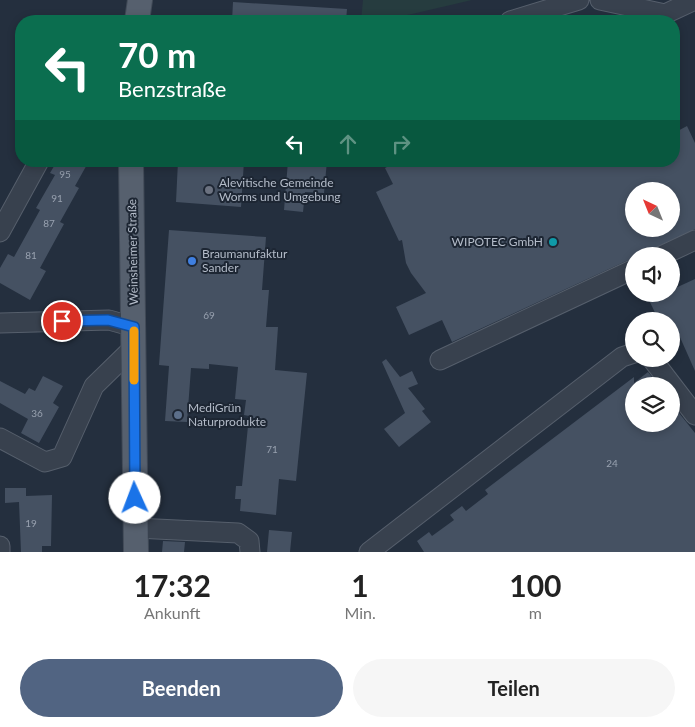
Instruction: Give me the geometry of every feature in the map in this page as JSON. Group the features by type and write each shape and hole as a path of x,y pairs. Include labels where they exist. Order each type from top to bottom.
{"main road":[{"path":"138,15 140,0"},
{"name":"Weinsheimer Straße","path":"131,167 136,552"}],"street":[{"path":"529,15 578,0"},
{"path":"600,0 665,14 695,0"},
{"path":"0,232 36,167"},
{"path":"680,247 695,240"},
{"path":"440,360 625,273"},
{"path":"0,323 108,320 134,337 94,386 62,457 46,462 0,438"},
{"path":"369,552 625,357"},
{"path":"658,367 695,415"},
{"path":"136,528 238,533 249,541 250,552"},
{"path":"0,546 0,552"}],"green space":[{"path":"363,0 472,0 408,15 362,15"}],"building":[{"path":"233,2 347,9 346,15 232,15"},
{"name":"WIPOTEC GmbH","path":"687,126 695,143 695,229 680,236 680,182 625,182 625,238 676,238 656,247 625,247 625,262 452,342 442,320 409,335 396,307 426,293 406,263 402,240 399,241 376,192 393,184 385,168 387,167 680,167 680,130"},
{"path":"54,167 86,167 75,186 79,188 60,222 64,224 40,268 46,271 30,300 0,283 0,268 8,254 14,257 40,210 36,208 55,175 50,173"},
{"name":"Alevitische Gemeinde Worms und Umgebung","path":"178,167 244,167 241,207 176,202"},
{"path":"288,167 326,167 324,193 305,192 303,212 284,210"},
{"path":"169,230 266,237 262,290 269,290 266,327 278,327 275,370 307,373 296,481 279,479 276,515 240,511 241,499 235,499 236,486 242,486 249,416 244,415 246,400 235,399 238,367 209,364 209,369 191,368 187,422 165,421 169,366 159,365"},
{"path":"695,279 695,371 680,337 680,312 655,312 650,302 680,302 680,286"},
{"path":"386,359 400,377 412,371 418,384 408,388 425,409 422,411 431,422 399,447 384,429 405,413 382,362"},
{"path":"648,372 652,377 642,377"},
{"path":"43,376 63,386 53,403 59,407 39,443 21,433 28,419 0,403 0,381 25,394 29,388 35,391"},
{"path":"625,384 625,432 680,432 680,414 695,433 695,552 424,552 417,541 429,532 432,536 454,520 450,515 462,506 466,511 488,494 485,490"},
{"path":"5,488 26,488 26,496 52,495 51,546 42,546 42,552 21,552 19,502 5,503"},
{"path":"269,530 292,532 290,552 267,552"},
{"path":"163,541 185,542 184,552 162,552"}],"slow traffic":[{"path":"134,331 134,380"}],"place":[{"name":"Alevitische Gemeinde Worms und Umgebung","path":"209,190"},
{"name":"WIPOTEC GmbH","path":"553,242"},
{"name":"Braumanufaktur Sander","path":"192,261"},
{"name":"MediGrün Naturprodukte","path":"178,415"}],"route":[{"path":"62,321 108,320 134,327 135,498"}]}
